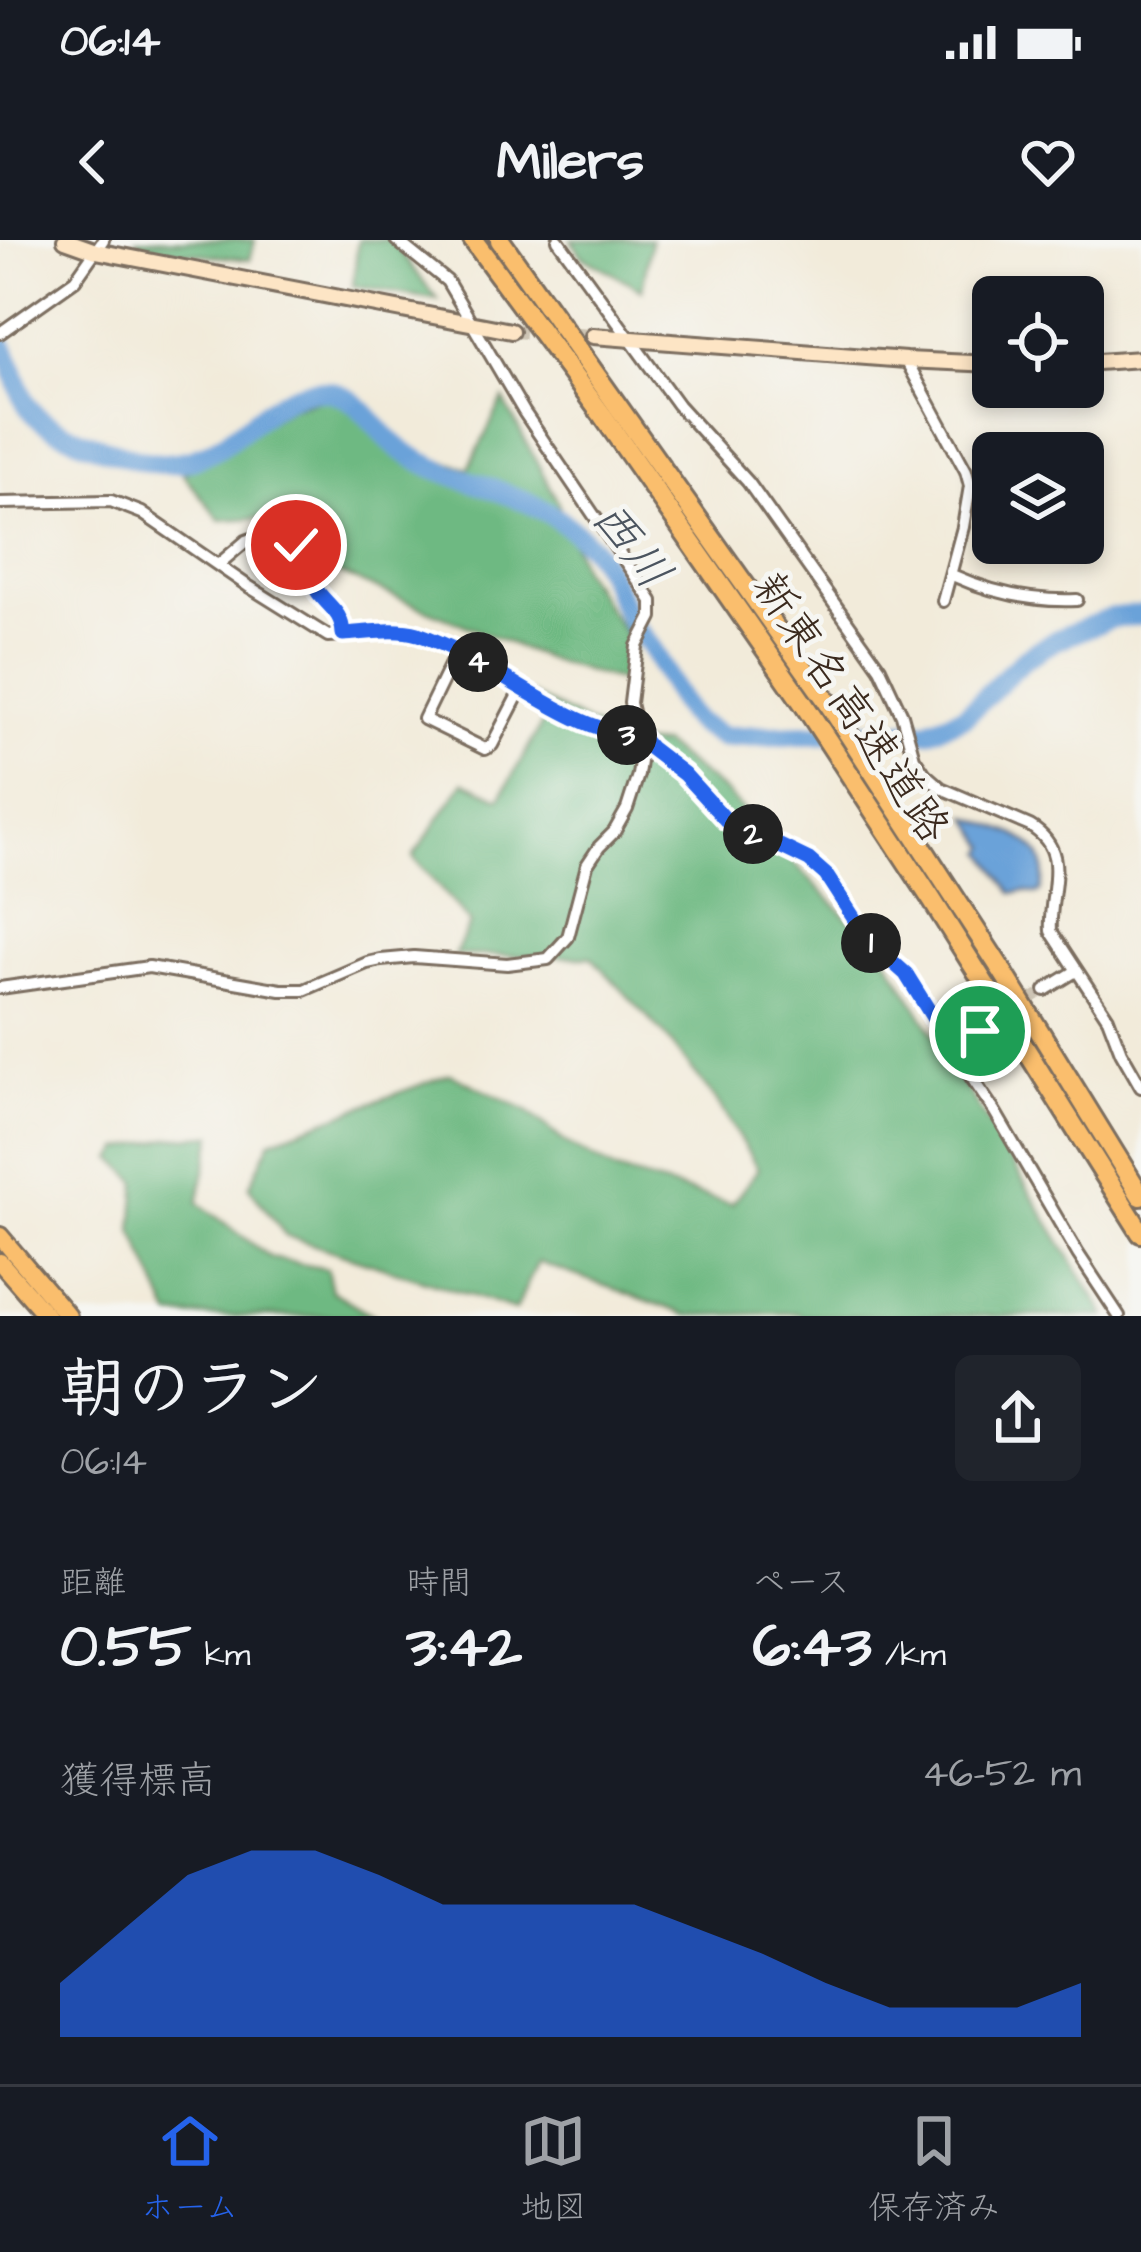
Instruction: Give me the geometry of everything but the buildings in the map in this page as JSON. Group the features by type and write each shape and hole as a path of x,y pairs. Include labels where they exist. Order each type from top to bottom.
{"highway":[{"name":"新東名高速道路","path":"473,240 603,416 803,703 856,764 1001,970 1141,1196"},
{"name":"新東名高速道路","path":"500,240 825,698 856,764 1141,1233"},
{"path":"0,1236 68,1316"},
{"path":"0,1262 47,1316"}],"main road":[{"path":"65,240 511,331"},
{"path":"593,336 972,363"},
{"path":"1104,361 1141,358"}],"street":[{"path":"0,988 148,967 281,991 304,990 381,960 414,957 507,964 548,958 568,937 587,865 614,832 638,775 640,736 630,703 637,646 653,612 652,601 524,412 448,281 396,240"},
{"path":"558,240 678,405 748,482 880,668 902,716 914,758 926,774 941,788 1043,833 1056,859 1051,931 1108,1018 1141,1087"},
{"path":"2,332 76,280 99,245"},
{"path":"906,360 970,486 943,601"},
{"path":"0,502 111,501 142,513 328,636 408,632 481,663 580,720 640,736 734,825 821,868 868,940 906,974 1119,1316"},
{"path":"219,564 246,541 278,529 296,545 320,595 342,619 343,634"},
{"path":"952,575 978,587 1041,601 1077,600"},
{"path":"456,653 424,719 485,749 492,745 521,688"},
{"path":"1045,990 1076,971"},
{"path":"952,1048 980,1031"}],"green space":[{"path":"136,240 255,240 250,260 143,247"},
{"path":"358,240 391,240 438,300 353,286"},
{"path":"571,240 651,240 642,290 582,256"},
{"path":"340,394 404,452 469,468 503,399 556,498 582,569 633,646 630,684 549,660 338,573 295,528 260,518 220,520 183,474 290,408"},
{"path":"532,695 614,735 662,744 725,792 887,958 1106,1316 688,1315 538,1262 515,1310 286,1236 249,1187 271,1140 450,1074 527,1111 567,1144 616,1171 732,1204 758,1169 716,1100 664,1034 591,957 455,955 470,923 413,857 464,782 500,798 544,720"},
{"path":"213,1135 198,1203 271,1258 327,1269 332,1291 374,1316 171,1316 133,1231 137,1181 114,1159 121,1149 169,1138"}],"water":[{"path":"969,817 1012,833 1035,849 1044,874 1041,891 1012,893"}],"waterway":[{"name":"西川","path":"0,341 24,400 41,420 84,441 152,462 205,454 291,397 325,391 343,396 403,451 521,499 567,525 603,564 633,625 685,709 722,737 928,731 965,716 1025,658 1056,640 1111,618 1141,615"}],"tunnel":[{"path":"511,331 593,336"},
{"path":"979,1031 1045,990"}],"route":[{"path":"296,545 320,595 342,619 343,634 421,635 580,720 626,735 637,732 726,820 821,868 868,940 906,974 952,1048 980,1031"}]}
